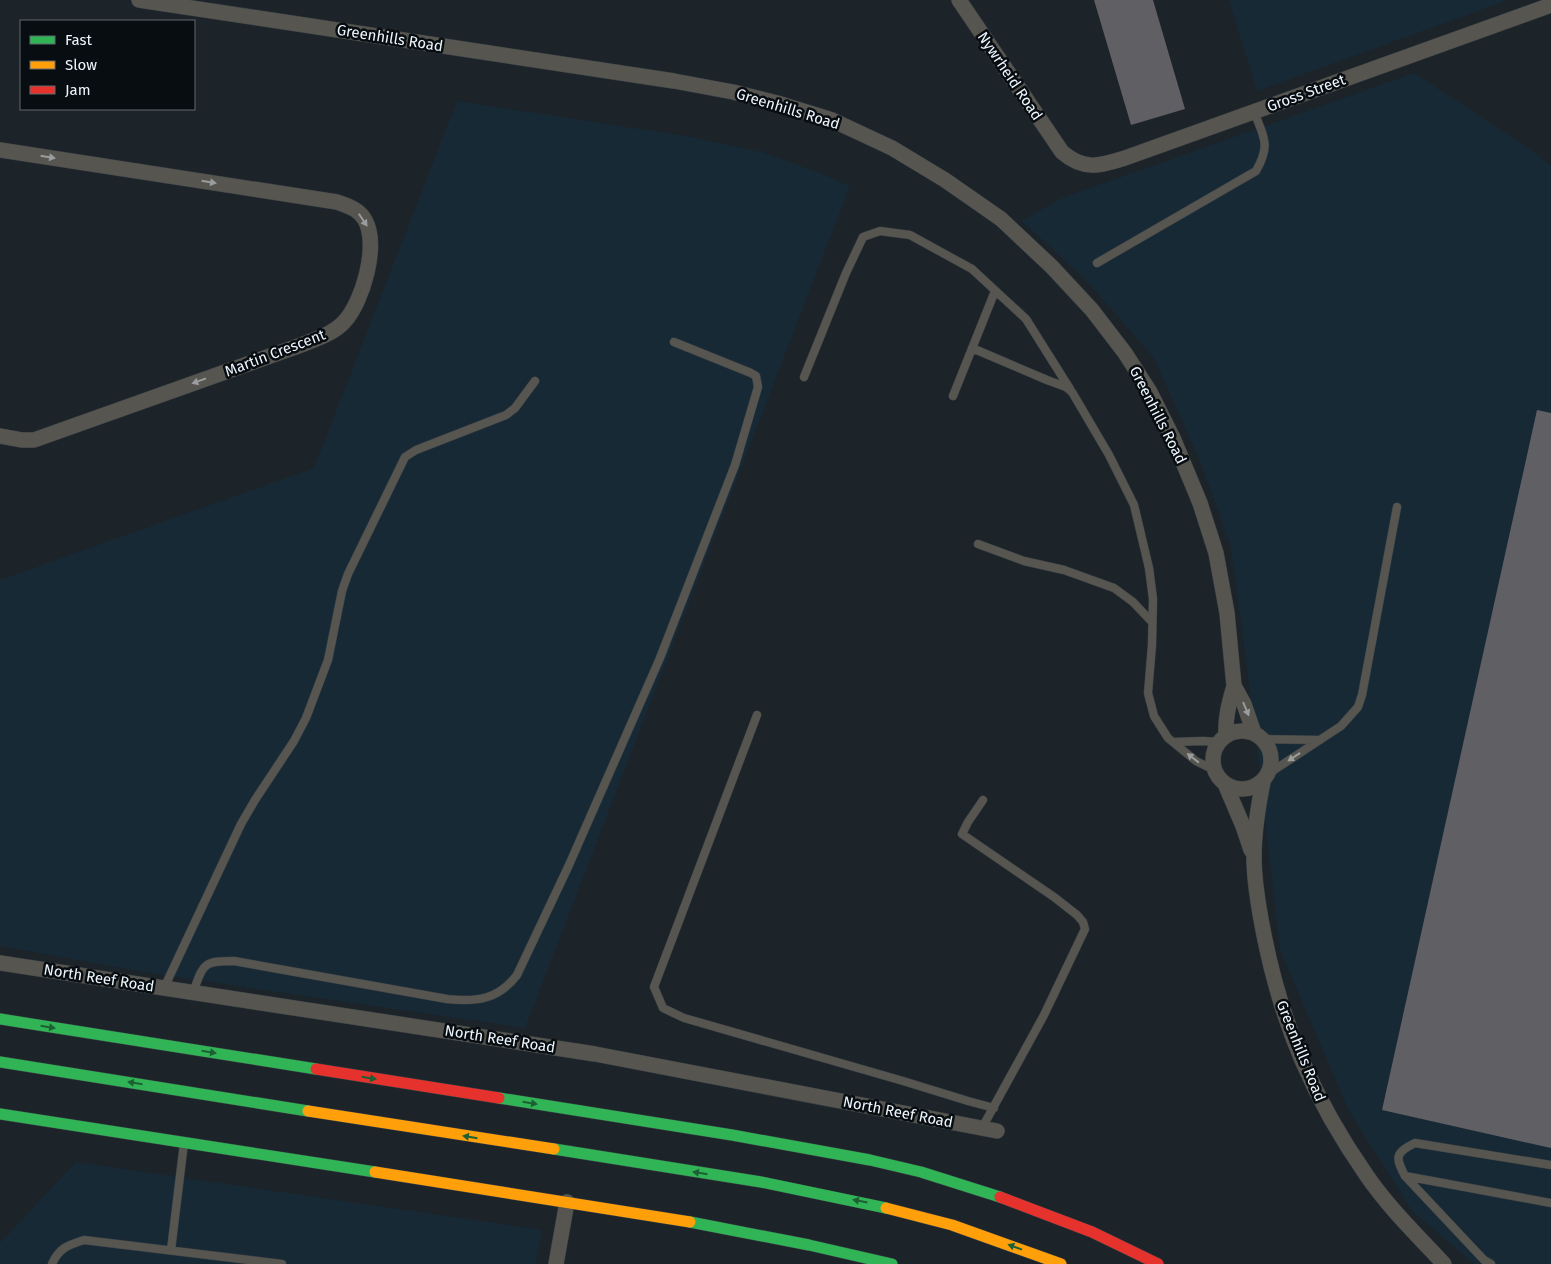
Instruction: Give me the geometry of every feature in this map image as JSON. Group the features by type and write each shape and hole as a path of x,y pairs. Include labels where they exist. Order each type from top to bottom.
{"main road":[{"path":"0,1019 732,1135 870,1160 930,1175 1042,1212 1092,1232 1158,1264"},
{"path":"0,1062 760,1182 867,1203 952,1224 1061,1264"},
{"path":"0,1114 687,1221 809,1245 892,1264"}],"street":[{"name":"Greenhills Road","path":"139,0 664,80 733,92 777,103 832,120 892,148 1001,218 1052,267 1092,310 1125,353 1150,392 1173,438 1200,503 1216,553 1227,613 1234,686 1258,736"},
{"name":"Nywrheid Road","path":"959,0 1062,152"},
{"path":"1549,0 1551,5"},
{"name":"Gross Street","path":"1062,152 1076,163 1090,166 1105,164 1551,5"},
{"name":"Martin Crescent","path":"0,150 337,202 352,207 360,213 371,236 371,250 365,280 355,306 345,321 335,329 304,344 34,440 0,436"},
{"name":"Greenhills Road","path":"1222,739 1228,704 1234,686"},
{"path":"1244,731 1258,736 1268,746 1271,755 1272,765 1266,778 1255,787 1245,790 1226,786 1214,770 1214,751 1222,739 1235,732 1244,731"},
{"name":"Greenhills Road","path":"1266,778 1255,835 1254,858 1259,911 1271,973 1287,1026 1310,1082 1337,1131 1368,1178 1404,1222 1444,1264"},
{"name":"Greenhills Road","path":"1226,786 1254,858"},
{"name":"North Reef Road","path":"0,962 595,1054 990,1130"},
{"path":"556,1264 567,1202"}],"lane":[{"path":"1097,264 1256,171 1266,149 1265,140 1254,112"},
{"path":"804,377 846,273 863,237 880,231 910,236 972,269 1026,319 1109,455 1134,505 1149,568 1152,599 1152,645 1148,693 1154,716 1168,738 1196,761 1214,770"},
{"path":"953,396 995,291"},
{"path":"193,992 202,969 206,964 217,961 234,961 447,999 469,1001 481,999 499,992 512,982 565,874 660,658 735,465 758,387 756,376 751,373 674,342"},
{"path":"972,348 1066,387 1072,392"},
{"path":"164,988 241,824 306,718 328,660 342,591 348,574 405,457 416,450 506,415 515,408 535,381"},
{"path":"1266,778 1331,734 1358,707 1362,695 1397,507"},
{"path":"978,544 1024,560 1064,570 1114,588 1133,602 1152,622"},
{"path":"757,715 654,987 664,1008 684,1018 994,1108"},
{"path":"1258,736 1320,740"},
{"path":"1174,742 1222,739"},
{"path":"984,800 962,834 1054,897 1077,915 1083,922 1085,929 1044,1015 994,1108 990,1130"},
{"path":"171,1250 184,1143"},
{"path":"1491,1264 1484,1260 1405,1176 1398,1163 1398,1157 1403,1149 1415,1143 1551,1165"},
{"path":"1405,1176 1551,1203"},
{"path":"52,1264 57,1254 68,1244 84,1240 282,1264"}],"shaded area":[{"path":"1229,0 1504,0 1503,2 1257,91"},
{"path":"1414,73 1533,151 1551,166 1551,1264 1474,1264 1412,1211 1349,1111 1280,950 1250,690 1231,547 1202,466 1154,358 1086,280 1022,221 1062,198"},
{"path":"457,101 686,136 761,152 850,186 525,1028 155,974 0,946 0,580 314,468"},
{"path":"76,1162 542,1230 536,1264 0,1264 0,1243"}],"building":[{"path":"1094,0 1153,0 1185,109 1131,125"},
{"path":"1537,410 1551,413 1551,1148 1382,1110"}],"traffic: fast":[{"path":"0,1019 316,1069"},
{"path":"0,1062 308,1111"},
{"path":"499,1098 732,1135 870,1160 921,1172 1000,1197"},
{"path":"0,1114 375,1172"},
{"path":"554,1149 761,1182 886,1208"},
{"path":"690,1222 809,1245 892,1264"}],"traffic: slow":[{"path":"308,1111 554,1149"},
{"path":"375,1172 690,1222"},
{"path":"886,1208 952,1225 1061,1264"}],"traffic: jam":[{"path":"316,1069 499,1098"},
{"path":"1000,1197 1092,1232 1158,1264"}]}
